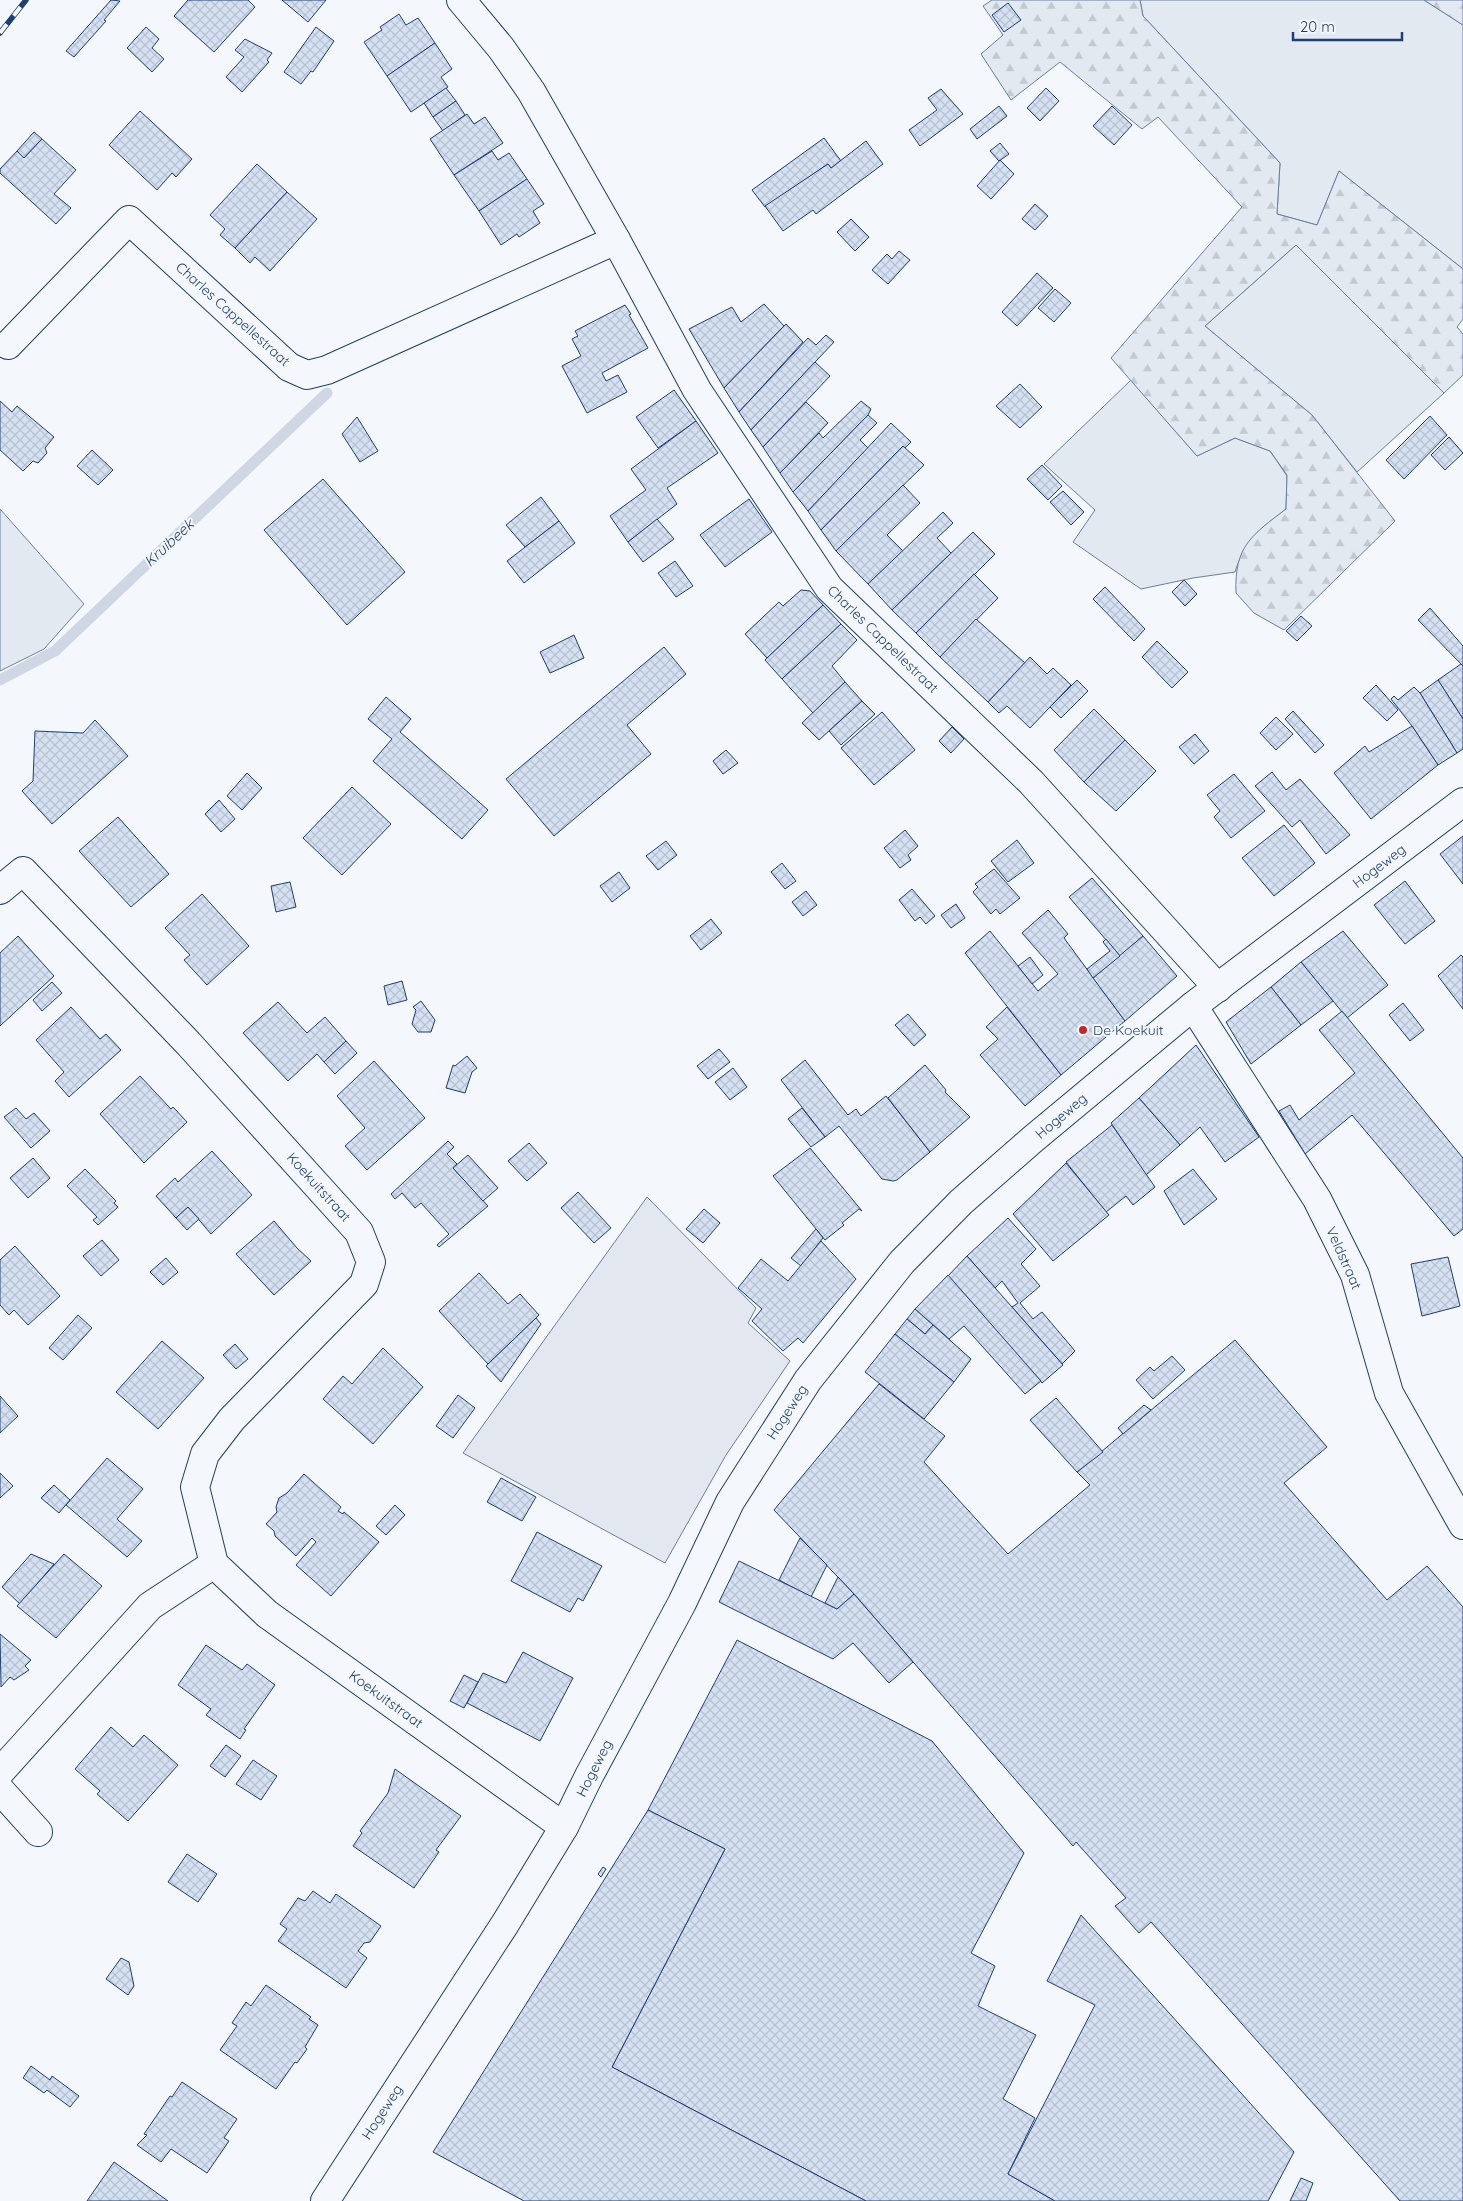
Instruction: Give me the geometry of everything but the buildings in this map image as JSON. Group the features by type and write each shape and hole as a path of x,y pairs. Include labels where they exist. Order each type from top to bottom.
{"street":[{"name":"Charles Cappellestraat","path":"461,0 500,48 531,91 616,240 697,390 829,588 1031,782 1218,988"},
{"name":"Charles Cappellestraat","path":"8,345 130,220 289,367 307,375 327,370 616,240"},
{"name":"Hogeweg","path":"325,2201 505,1924 564,1828 594,1767 682,1603 730,1502 808,1380 902,1262 961,1202 1033,1139 1193,1006 1463,802"},
{"name":"Koekuitstraat","path":"0,890 23,871 188,1043 359,1232 371,1262 364,1284 232,1419 205,1454 194,1487 214,1564 267,1614 564,1828"},
{"name":"Veldstraat","path":"1193,1006 1317,1199 1355,1275 1389,1393 1463,1525"},
{"path":"0,1772 150,1606 214,1564"},
{"path":"0,1790 38,1832"}],"green space":[{"path":"992,0 1140,0 1143,16 1280,163 1277,214 1317,225 1339,171 1463,269 1463,319 1457,327 1463,334 1463,375 1444,393 1296,245 1205,326 1312,415 1395,521 1284,630 1254,613 1236,593 1236,577 1238,564 1248,543 1264,526 1286,509 1287,475 1270,451 1235,438 1197,456 1111,358 1242,207 1158,117 1142,129 1060,62 1011,100 981,54 1003,35 983,6"},
{"path":"1140,0 1424,0 1463,25 1463,269 1339,171 1317,225 1277,214 1280,163 1143,16"},
{"path":"1424,0 1463,0 1463,25"},
{"path":"1296,245 1444,393 1357,472 1312,415 1205,326"},
{"path":"1131,380 1197,456 1235,438 1270,451 1287,476 1286,509 1254,536 1239,560 1235,572 1193,578 1141,589 1073,542 1095,510 1044,464"},
{"path":"0,509 84,604 44,649 0,671"}],"shaded area":[{"path":"647,1197 756,1308 748,1323 790,1361 726,1455 665,1563 463,1453"}],"waterway":[{"name":"Kruibeek","path":"0,680 55,651 327,393"}],"railway":[{"path":"0,33 26,0"}],"place":[{"name":"De Koekuit","path":"1083,1030"}]}
